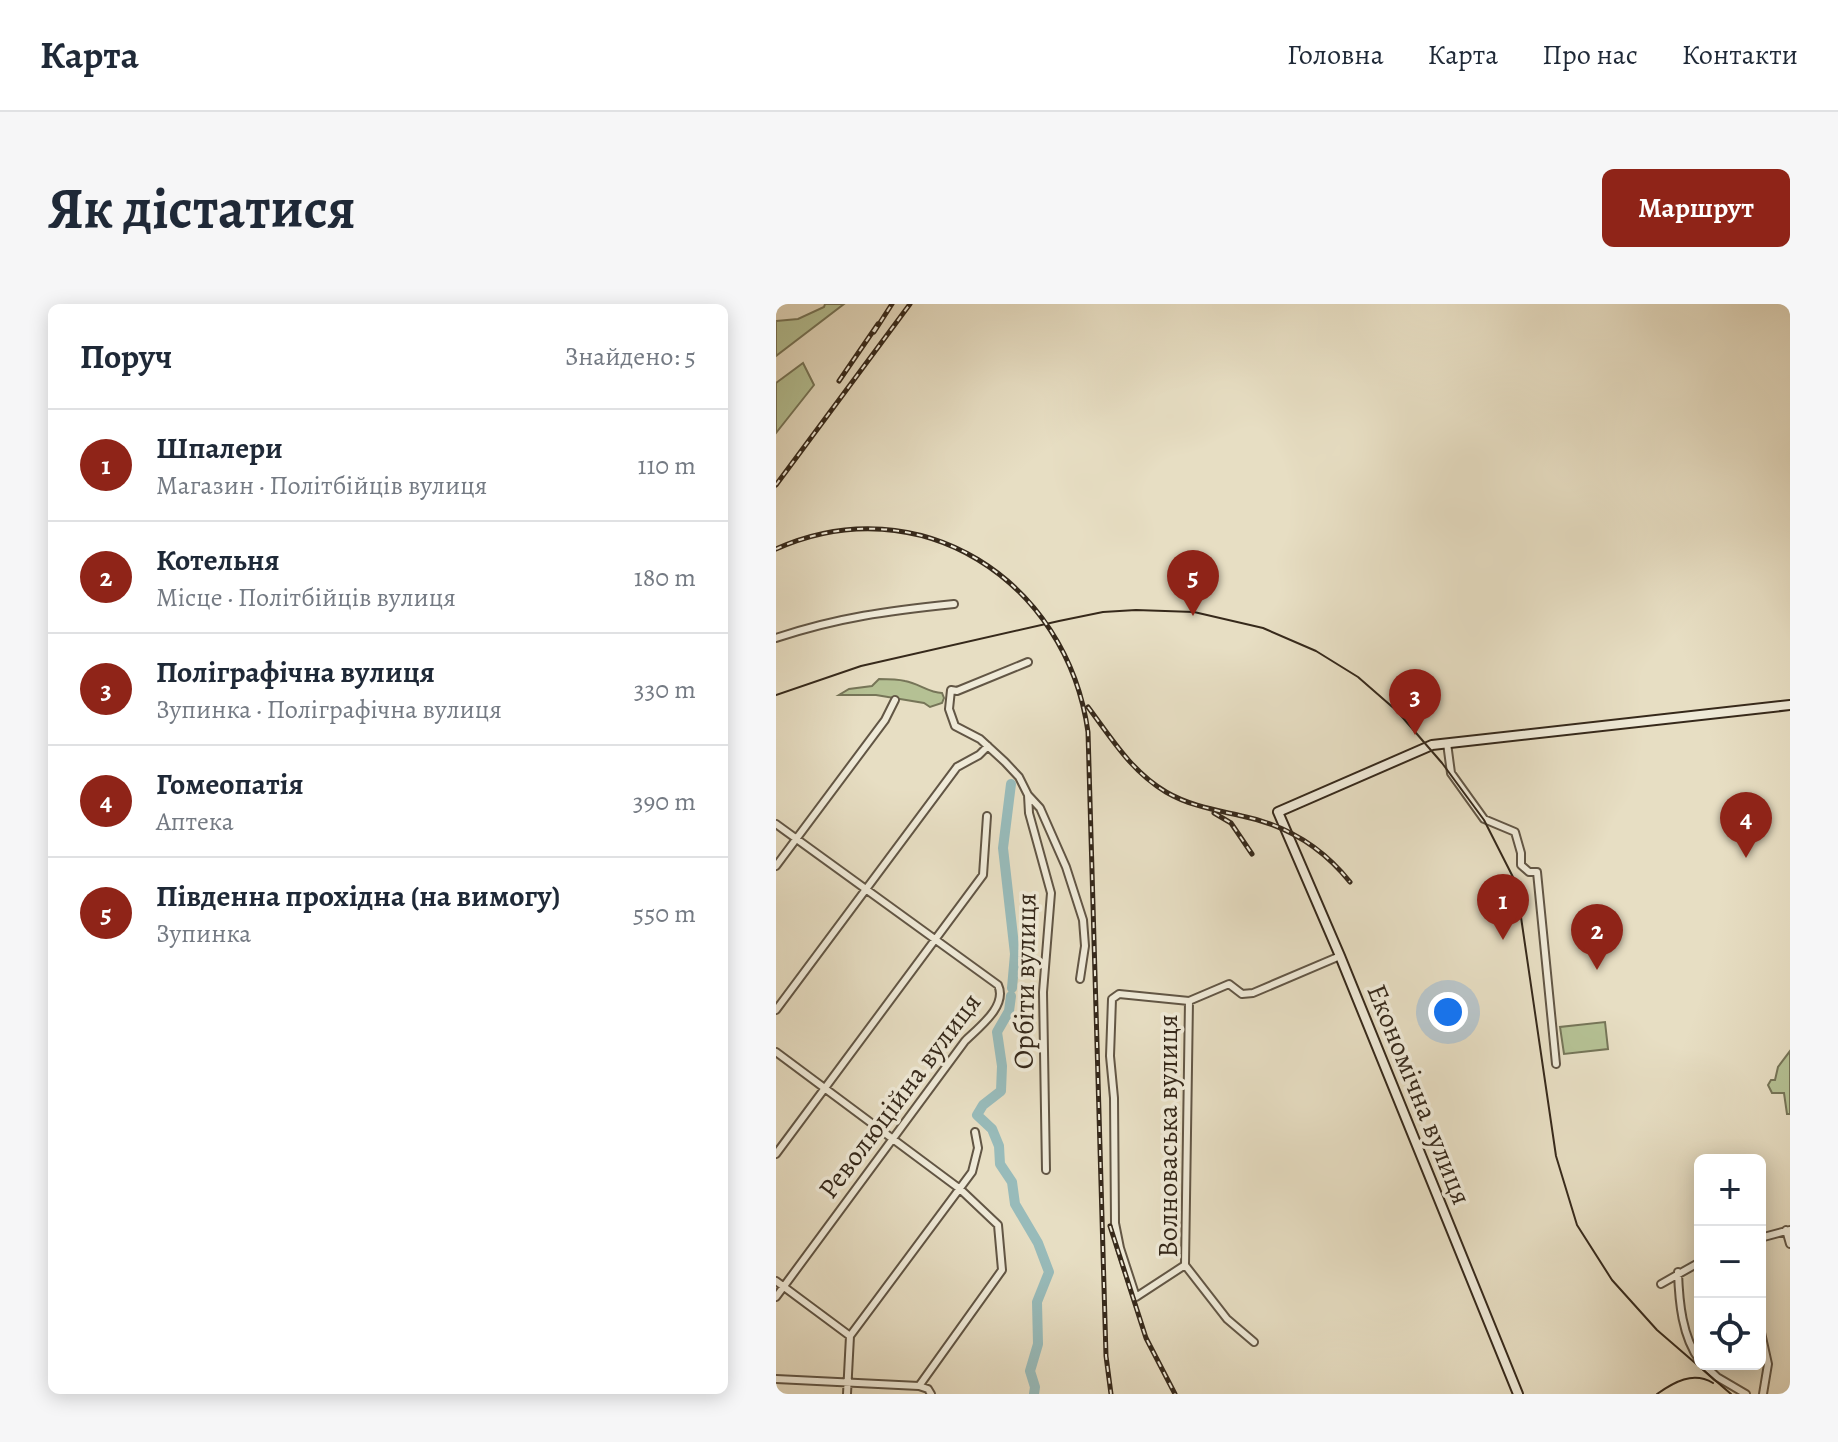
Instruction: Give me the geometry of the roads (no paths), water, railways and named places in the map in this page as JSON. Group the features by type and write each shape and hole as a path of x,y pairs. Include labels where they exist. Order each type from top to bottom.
{"street":[{"path":"776,638 815,625 866,614 954,604"},
{"path":"1028,662 957,691 951,690 949,709 955,726 988,746 1019,777 1028,795 1040,808 1066,867 1083,920 1085,946 1080,979"},
{"path":"776,866 885,720 895,700"},
{"path":"1556,1064 1537,872 1529,872 1521,865 1515,832 1487,822 1460,785 1449,768 1447,743 1790,705"},
{"name":"Економічна вулиця","path":"1447,743 1425,748 1278,812 1340,956 1518,1394"},
{"path":"776,1010 957,767 988,746"},
{"name":"Орбіти вулиця","path":"1028,795 1029,813 1051,893 1043,992 1046,1170"},
{"path":"776,1154 983,875 987,816"},
{"name":"Революційна вулиця","path":"776,824 998,985 1001,997 779,1284 776,1297"},
{"path":"1185,1265 1136,1297 1115,1223 1114,1098 1110,1056 1113,997 1124,995 1189,1001 1229,984 1242,994 1253,993 1340,956"},
{"name":"Волноваська вулиця","path":"1189,1001 1185,1265 1227,1319 1254,1342"},
{"path":"776,1052 960,1189 998,1225 1002,1270 919,1386"},
{"path":"847,1394 850,1336 960,1189 975,1164 978,1148 975,1132"},
{"path":"1766,1236 1788,1230 1790,1244"},
{"path":"1661,1284 1694,1265"},
{"path":"1678,1272 1681,1312 1694,1351"},
{"path":"779,1284 850,1336"},
{"path":"1763,1394 1768,1364 1766,1355"},
{"path":"1710,1370 1746,1394"},
{"path":"776,1379 919,1386 928,1389 931,1394"}],"waterway":[{"path":"1011,784 1003,848 1015,954 1012,988"},
{"path":"1011,996 1009,1011 997,1032 1002,1066 1001,1091 983,1105 977,1115 992,1129 999,1146 1000,1164 1012,1182 1015,1204 1038,1243 1049,1272 1037,1302 1038,1344 1030,1371 1034,1394"}],"tram line":[{"path":"776,695 861,666 1103,612 1136,610 1194,612 1263,628 1316,651 1358,677 1397,711 1442,763 1484,820 1516,883 1556,1156 1577,1225 1612,1280 1657,1330 1731,1394"},
{"path":"1657,1394 1691,1378 1713,1383"}],"railway":[{"path":"874,332 892,304"},
{"path":"776,485 910,304"},
{"path":"839,381 878,324"},
{"path":"776,549 830,532 882,529 932,539 978,560 1018,590 1050,630 1074,678 1088,732 1106,1356 1111,1394"},
{"path":"1088,707 1132,764 1154,784 1194,804 1274,825 1315,848 1350,882"},
{"path":"1214,813 1231,823 1252,854"},
{"path":"1110,1226 1146,1338 1175,1394"}],"place":[{"name":"Південна прохідна (на вимогу)","path":"1193,616"},
{"name":"Поліграфічна вулиця","path":"1415,735"},
{"name":"Гомеопатія","path":"1746,858"},
{"name":"Шпалери","path":"1503,940"},
{"name":"Котельня","path":"1597,970"}]}
